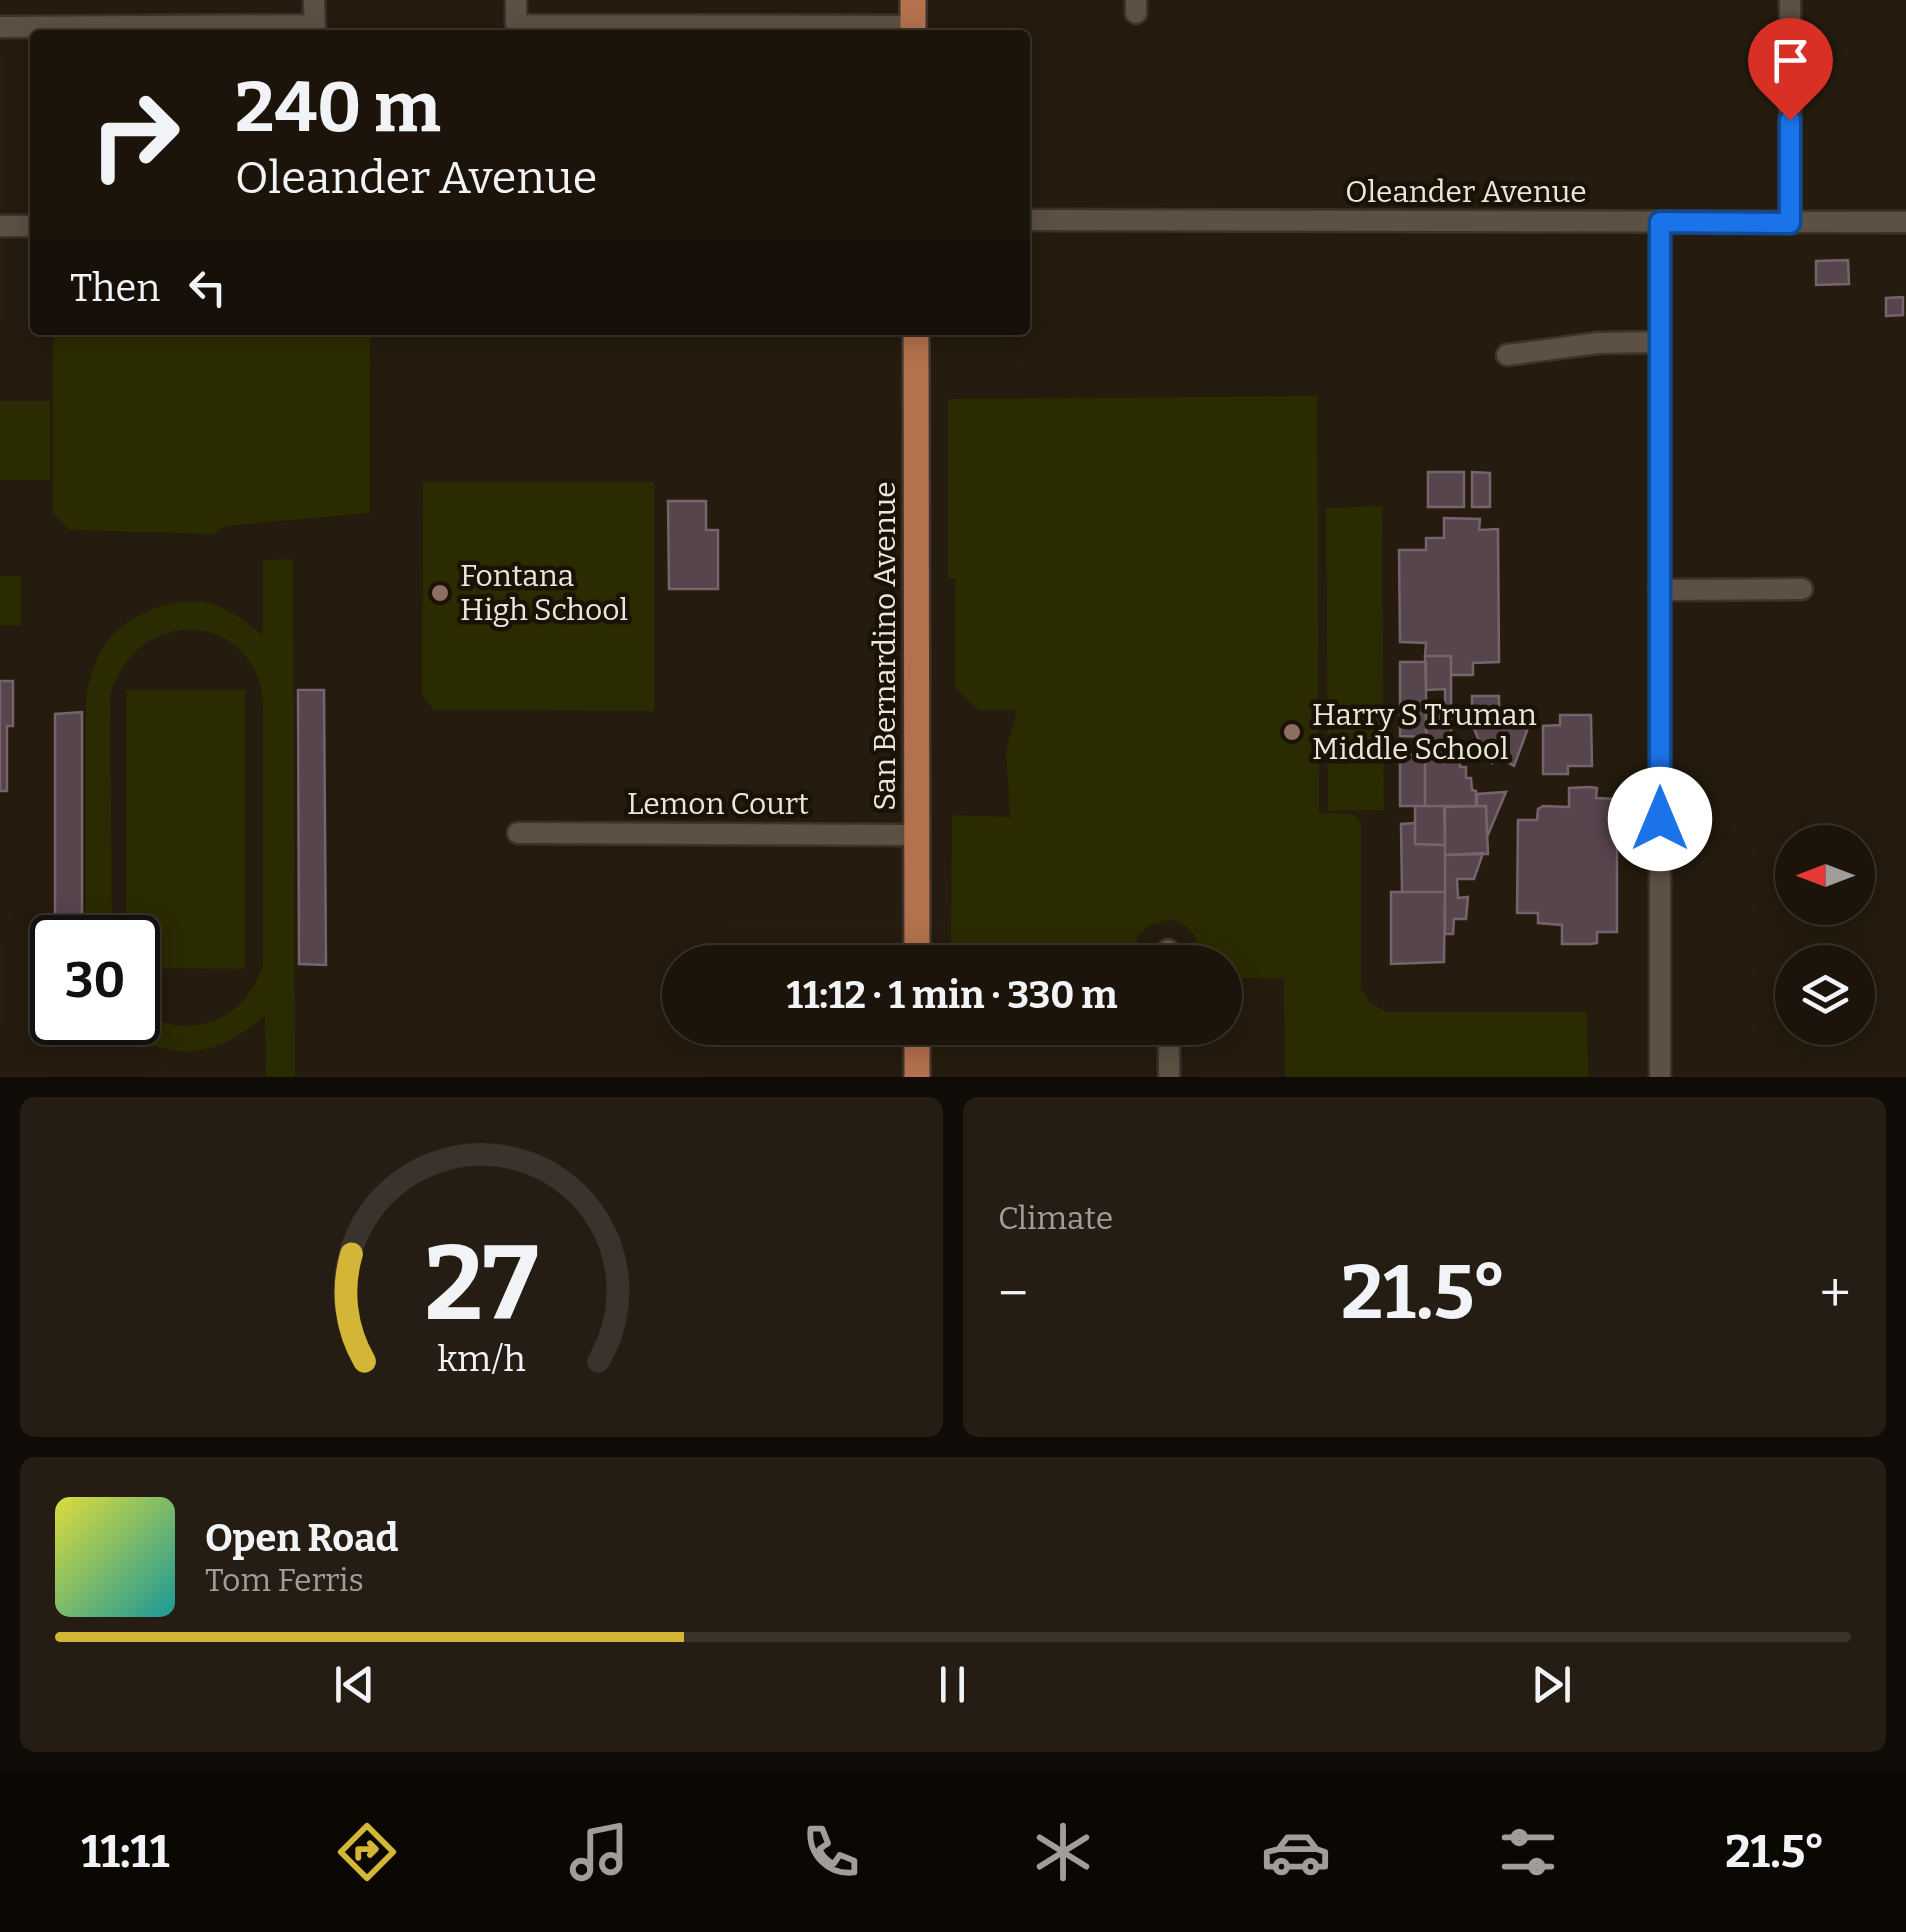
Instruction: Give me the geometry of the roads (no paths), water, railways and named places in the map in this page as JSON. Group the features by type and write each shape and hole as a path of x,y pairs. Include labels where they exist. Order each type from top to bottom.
{"main road":[{"name":"San Bernardino Avenue","path":"916,335 916,945"},
{"path":"917,1045 917,1077"}],"street":[{"path":"0,27 315,30 314,0"},
{"path":"516,0 516,25 913,20"},
{"path":"1790,0 1790,223"},
{"name":"Oleander Avenue","path":"1030,220 1906,222"},
{"path":"1660,222 1660,1077"},
{"path":"0,226 30,226"},
{"path":"1507,355 1598,343 1658,342"},
{"path":"1659,590 1802,590"},
{"name":"Lemon Court","path":"518,833 916,834"},
{"path":"1168,1045 1169,1077"}],"place":[{"name":"Fontana High School","path":"440,593"},
{"name":"Harry S Truman Middle School","path":"1292,732"}]}
